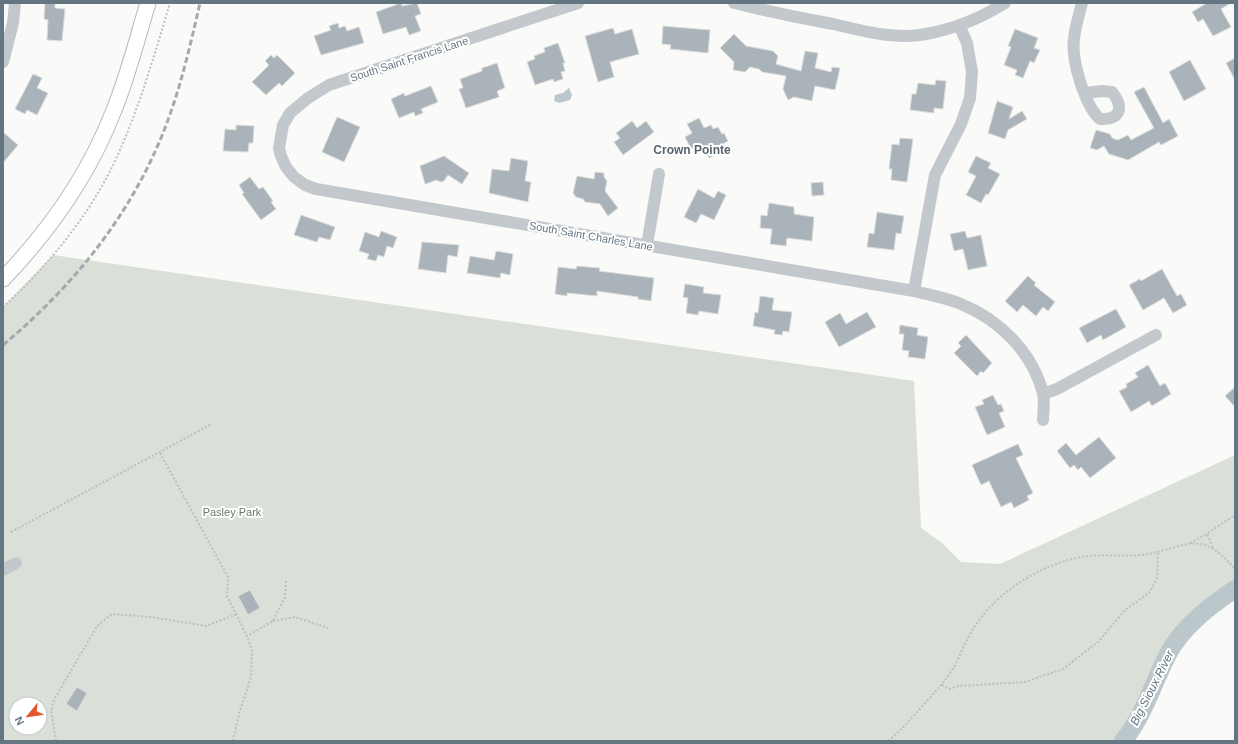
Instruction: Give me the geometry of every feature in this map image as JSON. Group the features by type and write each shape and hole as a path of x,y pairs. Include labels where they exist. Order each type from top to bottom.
{"main road":[{"path":"3,279 36,244 67,203 94,156 123,86 148,3"}],"street":[{"path":"3,62 13,24 15,3"},
{"name":"South Saint Francis Lane","path":"281,156 279,148 283,125 290,113 329,85 578,3"},
{"path":"734,3 767,7 872,32 898,36 926,34 959,25 988,14 1005,3"},
{"path":"1082,3 1074,46 1076,67 1085,92"},
{"path":"914,291 935,175 961,124 970,98 972,72 967,43 959,25"},
{"name":"South Saint Charles Lane","path":"281,156 286,167 294,177 305,185 316,189 914,291 961,304 982,315 1007,333 1022,349 1036,372 1043,394 1043,420"},
{"path":"647,245 659,174"},
{"path":"1043,394 1057,389 1156,335"},
{"path":"3,570 16,564"}],"path":[{"path":"3,307 53,255 72,232 107,175 120,150 148,78 170,3"},
{"path":"11,532 210,425"},
{"path":"160,452 228,576 228,596 247,636 252,651 251,677 239,714 233,741"},
{"path":"1189,544 1235,515"},
{"path":"1207,534 1213,548"},
{"path":"888,741 905,727 942,685 954,668 969,635 988,607 1024,580 1041,570 1076,558 1100,554 1140,555 1180,544 1199,543 1213,548 1235,569"},
{"path":"942,685 949,689 959,686 1025,682 1063,669 1099,641 1124,612 1150,592 1156,578 1158,551"},
{"path":"273,621 285,597 286,579"},
{"path":"56,741 51,711 54,700 97,626 112,614 151,617 206,626 237,614"},
{"path":"247,636 273,621 295,617 328,628"}],"green space":[{"name":"Pasley Park","path":"53,255 914,381 921,528 942,543 961,562 1000,564 1235,455 1235,589 1197,618 1174,644 1143,710 1123,741 3,741 3,307"}],"shaded area":[{"path":"569,88 572,95 570,100 559,103 554,101 555,95 563,93"}],"building":[{"path":"45,3 55,3 55,8 65,9 62,41 47,40 48,20 44,19"},
{"path":"401,3 402,6 417,3 421,14 415,16 421,31 409,35 406,27 383,34 376,12"},
{"path":"1207,3 1231,3 1221,9 1231,27 1213,36 1203,19 1198,22 1192,12"},
{"path":"338,23 339,28 345,26 347,31 359,27 364,43 321,55 314,36 331,30 329,26"},
{"path":"663,26 710,30 708,53 670,49 671,45 662,44"},
{"path":"613,28 615,34 632,29 639,54 610,62 614,77 598,82 585,36"},
{"path":"1015,29 1038,38 1034,48 1040,50 1034,63 1030,61 1023,78 1015,75 1017,70 1004,65 1011,47 1008,46"},
{"path":"734,34 746,46 773,51 778,56 776,64 801,71 805,51 818,53 815,68 831,72 832,67 840,68 835,90 815,86 812,101 794,97 788,100 783,89 786,76 762,72 759,69 750,67 745,72 733,70 734,62 720,48"},
{"path":"558,43 565,63 563,63 565,71 561,72 563,79 554,82 553,79 535,85 527,62 535,59 534,56 545,52 544,48"},
{"path":"271,55 274,58 277,55 295,73 282,86 279,83 266,95 252,82 269,65 265,61"},
{"path":"1235,58 1235,80 1226,63"},
{"path":"1190,60 1206,89 1184,101 1169,72"},
{"path":"497,63 505,88 497,91 499,97 466,108 459,89 463,88 460,79 482,71 482,68"},
{"path":"33,74 42,78 37,88 48,93 37,115 27,110 25,114 15,109"},
{"path":"936,80 946,81 943,109 934,108 934,113 910,110 912,94 916,94 918,83 935,85"},
{"path":"431,86 438,102 421,109 423,113 415,116 414,112 399,118 391,99 404,93 405,96"},
{"path":"1144,87 1163,123 1169,119 1178,136 1161,145 1159,142 1128,160 1109,154 1104,146 1097,150 1090,148 1096,130 1110,134 1112,138 1118,140 1128,135 1131,140 1154,128 1134,92"},
{"path":"997,101 1013,107 1009,119 1022,111 1027,119 1008,130 1005,139 988,133"},
{"path":"337,117 360,127 344,162 322,152"},
{"path":"699,118 704,128 711,125 713,129 718,127 722,134 724,133 728,141 723,144 725,150 709,158 701,144 691,149 685,137 692,133 687,124"},
{"path":"632,121 637,128 646,121 654,132 623,155 614,142 620,138 616,133"},
{"path":"236,125 254,126 253,143 249,143 248,152 223,151 225,129 236,130"},
{"path":"3,132 18,145 3,163"},
{"path":"900,138 913,139 907,182 891,180 892,169 889,169 892,144 899,145"},
{"path":"444,156 469,173 462,184 448,175 444,181 440,182 437,180 425,184 420,166"},
{"path":"976,156 991,163 988,168 1000,174 988,195 986,194 981,203 966,195 976,176 968,172"},
{"path":"511,158 528,161 525,181 531,182 528,202 489,193 492,169 509,171"},
{"path":"595,172 604,173 604,177 607,181 605,191 618,208 608,216 600,204 585,202 583,199 576,197 573,193 577,176 594,179"},
{"path":"250,177 259,189 263,187 273,201 271,202 276,209 261,220 242,194 244,193 239,185"},
{"path":"823,182 824,195 812,196 811,183"},
{"path":"698,189 714,198 718,191 726,195 714,220 701,214 696,223 684,217"},
{"path":"769,203 794,207 794,214 814,217 812,241 787,238 786,246 770,244 772,229 760,228 761,215 767,216"},
{"path":"877,212 904,216 901,234 896,233 894,250 867,247 869,233 874,234"},
{"path":"301,215 335,227 330,240 319,237 317,242 294,235"},
{"path":"381,231 397,237 393,248 387,246 384,257 378,255 376,261 367,259 369,254 359,251 365,232 379,237"},
{"path":"965,231 967,238 981,235 987,266 968,270 963,249 954,251 950,234"},
{"path":"422,242 459,245 457,257 448,255 446,273 418,269"},
{"path":"496,251 513,254 510,275 501,273 500,278 467,273 470,256 494,260"},
{"path":"577,266 600,268 599,271 654,278 651,301 638,299 638,297 597,291 597,296 567,293 567,296 555,294 558,267 576,269"},
{"path":"1162,269 1177,296 1181,294 1187,305 1173,313 1164,298 1143,310 1129,285 1140,279 1141,281"},
{"path":"1028,276 1036,283 1034,285 1055,302 1048,311 1043,307 1036,316 1023,305 1017,312 1005,301"},
{"path":"685,284 704,287 703,293 721,295 718,314 699,311 698,315 686,313 688,298 683,297"},
{"path":"760,296 774,298 772,310 792,312 789,332 783,331 782,335 774,334 775,330 753,326 755,312 758,313"},
{"path":"1116,309 1126,327 1103,340 1101,335 1087,343 1079,328"},
{"path":"867,312 876,327 839,347 825,322 840,313 846,324"},
{"path":"900,325 918,328 917,335 928,337 925,359 908,357 909,351 902,350 904,334 899,334"},
{"path":"966,335 992,363 983,373 981,371 977,376 954,353 961,346 958,343"},
{"path":"1148,365 1160,386 1165,383 1171,394 1152,406 1149,401 1131,412 1119,391 1127,387 1126,384 1138,377 1135,373"},
{"path":"1235,387 1235,407 1225,396"},
{"path":"993,395 998,405 1001,404 1004,411 999,413 1005,427 987,435 975,407 984,404 982,400"},
{"path":"1099,437 1116,458 1090,478 1081,467 1078,470 1074,465 1070,468 1057,451 1066,443 1076,455"},
{"path":"1018,444 1023,455 1016,458 1033,493 1027,496 1029,500 1014,508 1011,502 1001,507 989,481 981,485 972,465"},
{"path":"250,590 260,608 248,615 238,596"},
{"path":"77,687 87,693 77,711 66,704"}],"waterway":[{"name":"Big Sioux River","path":"1123,741 1143,710 1174,644 1197,618 1235,589"}],"railway":[{"path":"3,345 30,322 79,271 121,215 139,185 173,106 186,62 200,3"}],"district":[{"name":"Crown Pointe","path":"692,150"}]}
